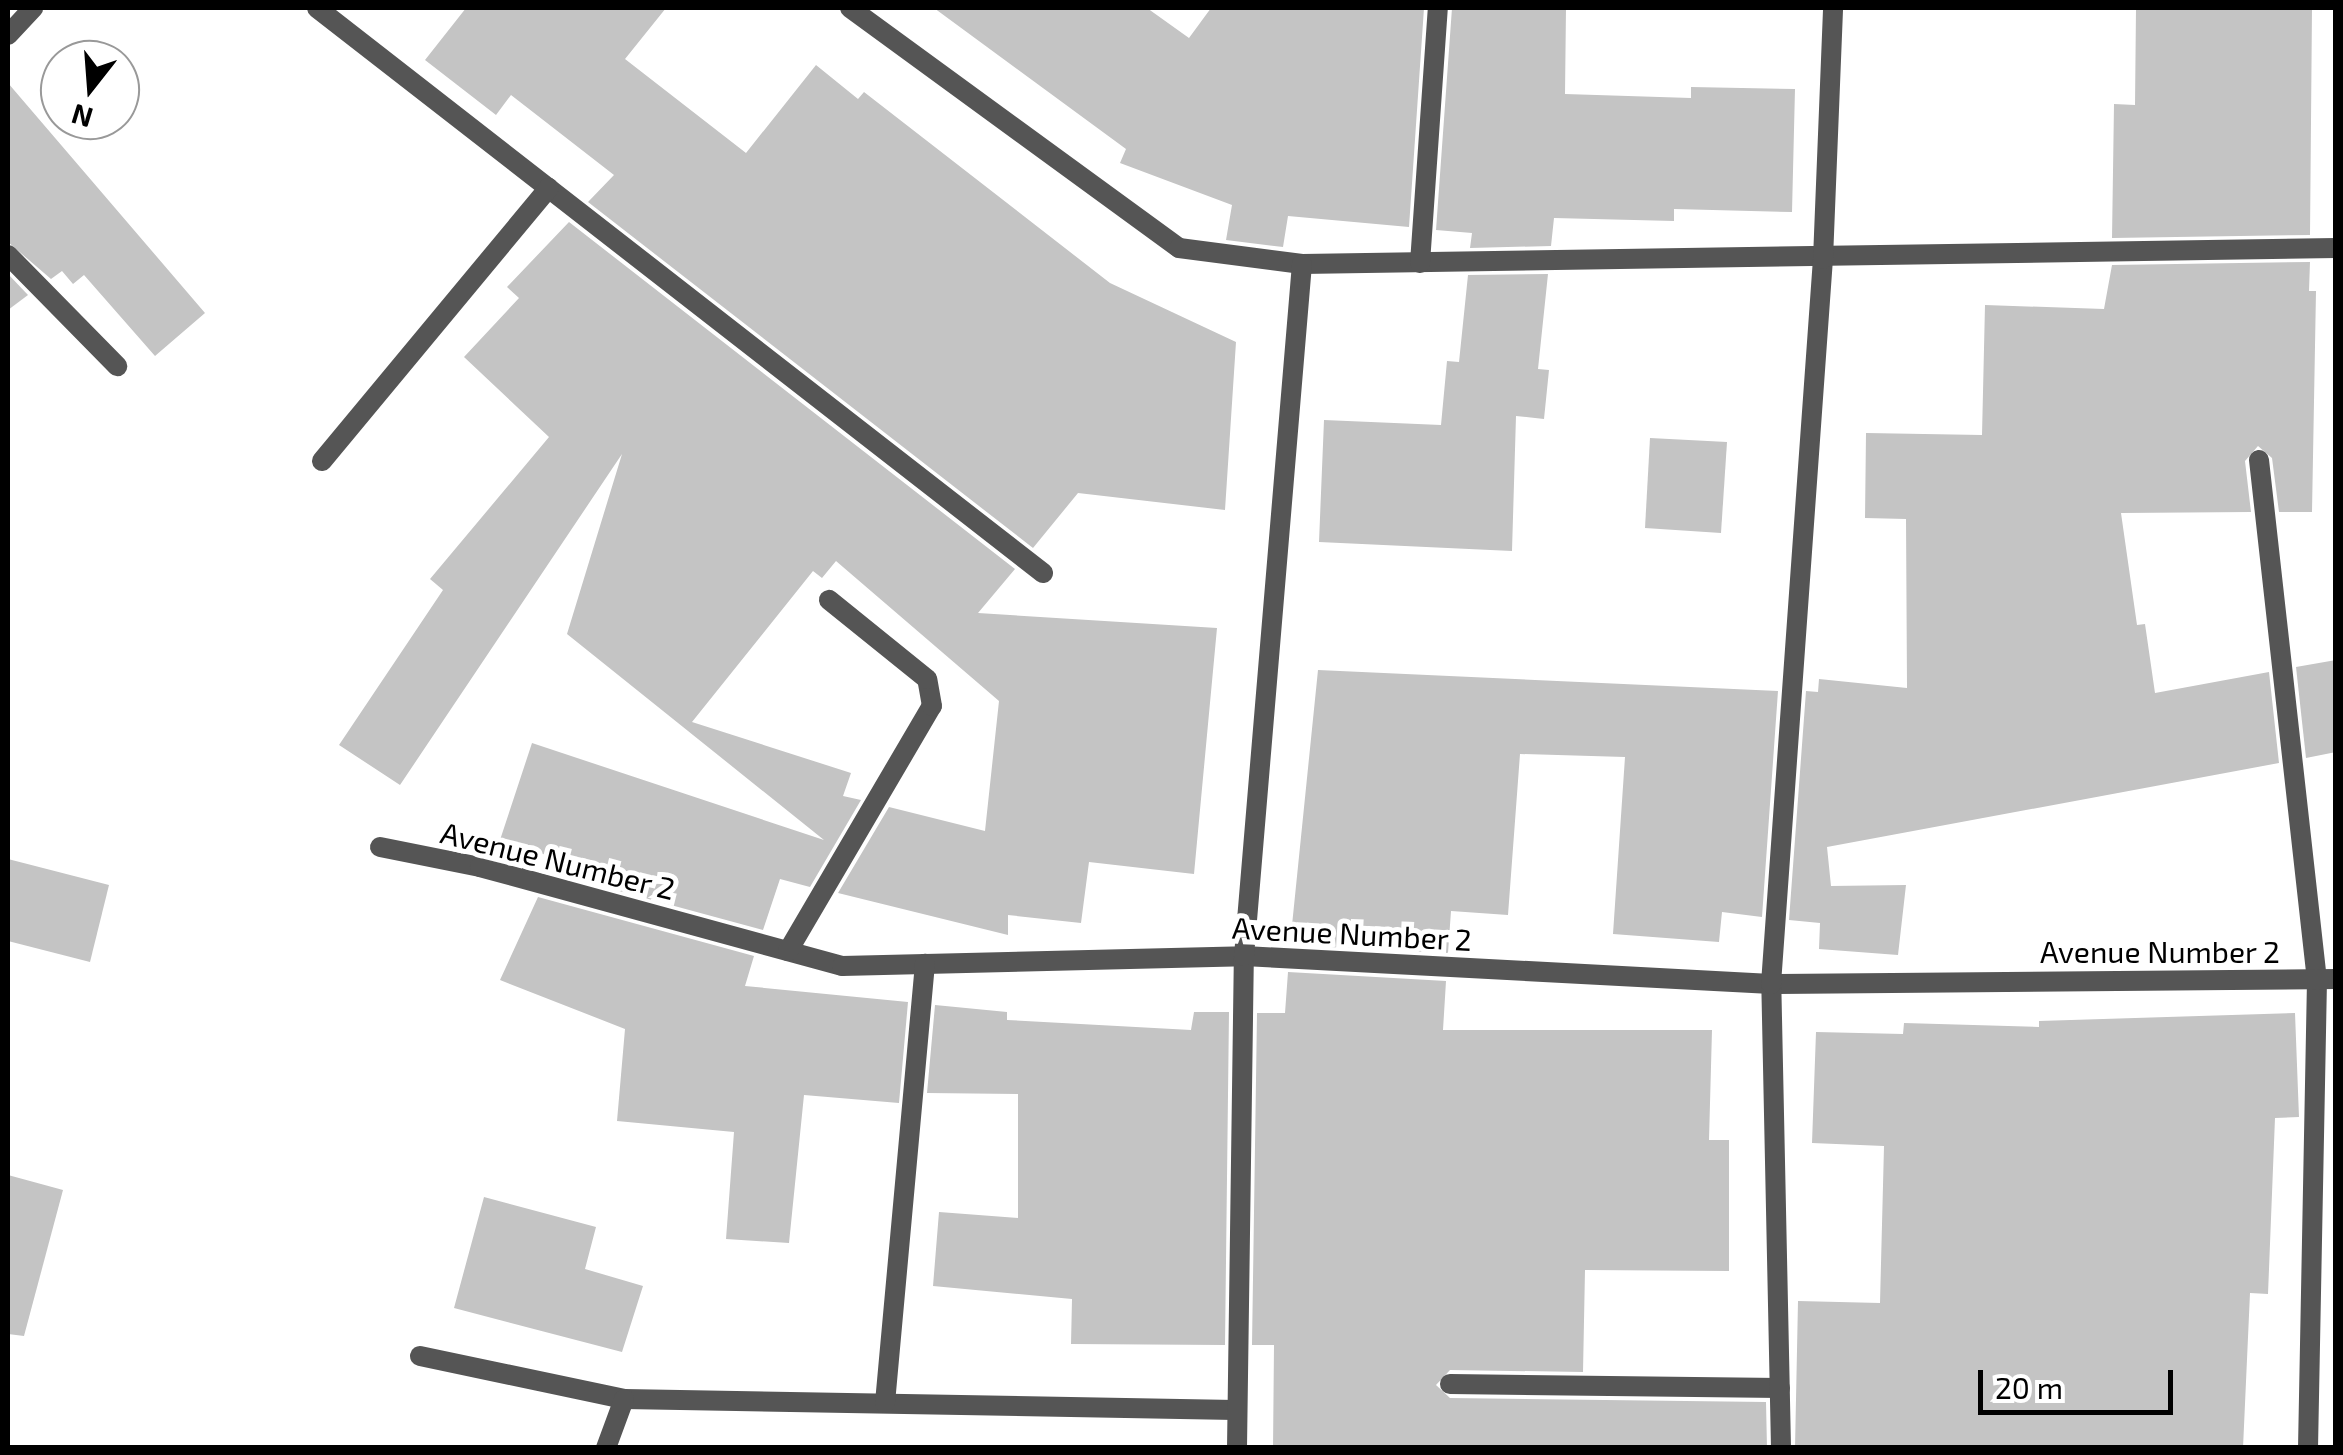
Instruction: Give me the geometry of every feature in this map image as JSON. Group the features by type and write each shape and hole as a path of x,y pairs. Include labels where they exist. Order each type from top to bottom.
{"street":[{"path":"8,35 33,8"},
{"path":"317,8 1043,573"},
{"path":"850,8 1178,248 1302,264 1824,259 2336,248"},
{"path":"1420,263 1438,8"},
{"path":"1781,1448 1771,984 1824,259 1834,8"},
{"path":"322,462 549,188"},
{"path":"8,255 117,366"},
{"path":"1237,1448 1244,956 1302,264"},
{"path":"2258,460 2326,980 2308,1448"},
{"path":"788,952 932,706 927,679 829,600"},
{"name":"Avenue Number 2","path":"380,847 842,966 1244,956 1771,984 2326,980"},
{"path":"885,1403 925,964"},
{"path":"420,1356 624,1399 1235,1410"},
{"path":"1450,1384 1780,1388"},
{"path":"606,1448 624,1399"}],"building":[{"path":"466,8 666,8 625,59 746,153 816,65 858,99 864,92 1110,283 1236,342 1225,510 1078,493 1033,548 588,202 614,175 511,95 496,115 425,60"},
{"path":"934,8 1147,8 1189,38 1211,8 1424,8 1409,227 1288,216 1283,247 1226,240 1232,205 1120,163 1126,149"},
{"path":"1452,8 1566,8 1565,94 1691,98 1691,87 1795,89 1792,212 1674,209 1674,221 1554,218 1551,246 1470,248 1472,233 1436,230"},
{"path":"2136,8 2312,8 2310,235 2112,238 2114,104 2135,105"},
{"path":"8,83 40,120 40,140 57,140 205,313 155,356 84,275 73,284 62,271 51,279 8,242"},
{"path":"569,222 1015,569 978,613 1217,628 1194,874 1089,862 1081,923 1008,915 1008,935 838,893 889,807 985,831 999,701 836,561 822,578 813,571 692,722 851,773 843,796 861,800 810,887 780,879 763,930 549,872 555,858 500,840 532,743 824,840 567,634 622,454 400,785 339,745 443,590 430,579 549,437 464,357 519,298 507,287"},
{"path":"2310,262 2309,291 2316,291 2312,512 2279,512 2272,458 2258,446 2245,461 2251,512 2121,513 2137,625 2145,624 2155,693 2269,672 2279,763 1827,847 1831,886 1906,885 1898,955 1819,949 1820,923 1789,920 1806,691 1818,692 1819,679 1907,688 1906,519 1865,518 1866,433 1982,435 1985,305 2104,309 2112,265"},
{"path":"8,274 28,295 8,310"},
{"path":"1548,274 1538,369 1549,370 1544,419 1516,416 1512,551 1319,542 1324,420 1441,425 1447,361 1459,362 1468,275"},
{"path":"1650,438 1727,442 1721,533 1645,528"},
{"path":"2336,660 2336,752 2306,758 2296,667"},
{"path":"1318,670 1778,691 1762,917 1722,912 1719,942 1613,934 1625,757 1520,754 1508,915 1451,911 1448,953 1290,945"},
{"path":"8,859 109,885 90,962 8,941"},
{"path":"538,897 754,956 745,986 908,1002 899,1103 804,1095 789,1243 726,1239 734,1132 617,1121 625,1029 500,980"},
{"path":"1288,972 1446,981 1443,1030 1712,1030 1709,1140 1729,1140 1729,1271 1585,1270 1583,1372 1450,1370 1436,1385 1450,1398 1766,1402 1767,1448 1273,1448 1274,1345 1252,1345 1257,1013 1285,1013"},
{"path":"935,1005 1007,1012 1007,1020 1191,1030 1194,1012 1229,1012 1225,1345 1071,1344 1072,1299 933,1286 939,1212 1018,1218 1018,1094 927,1093"},
{"path":"2295,1013 2299,1117 2275,1118 2268,1294 2250,1293 2243,1448 1795,1448 1798,1301 1880,1303 1884,1146 1812,1143 1816,1032 1903,1034 1904,1023 2039,1027 2039,1021"},
{"path":"8,1175 63,1190 24,1336 8,1334"},
{"path":"484,1197 596,1227 585,1269 643,1286 622,1352 454,1308"}]}
